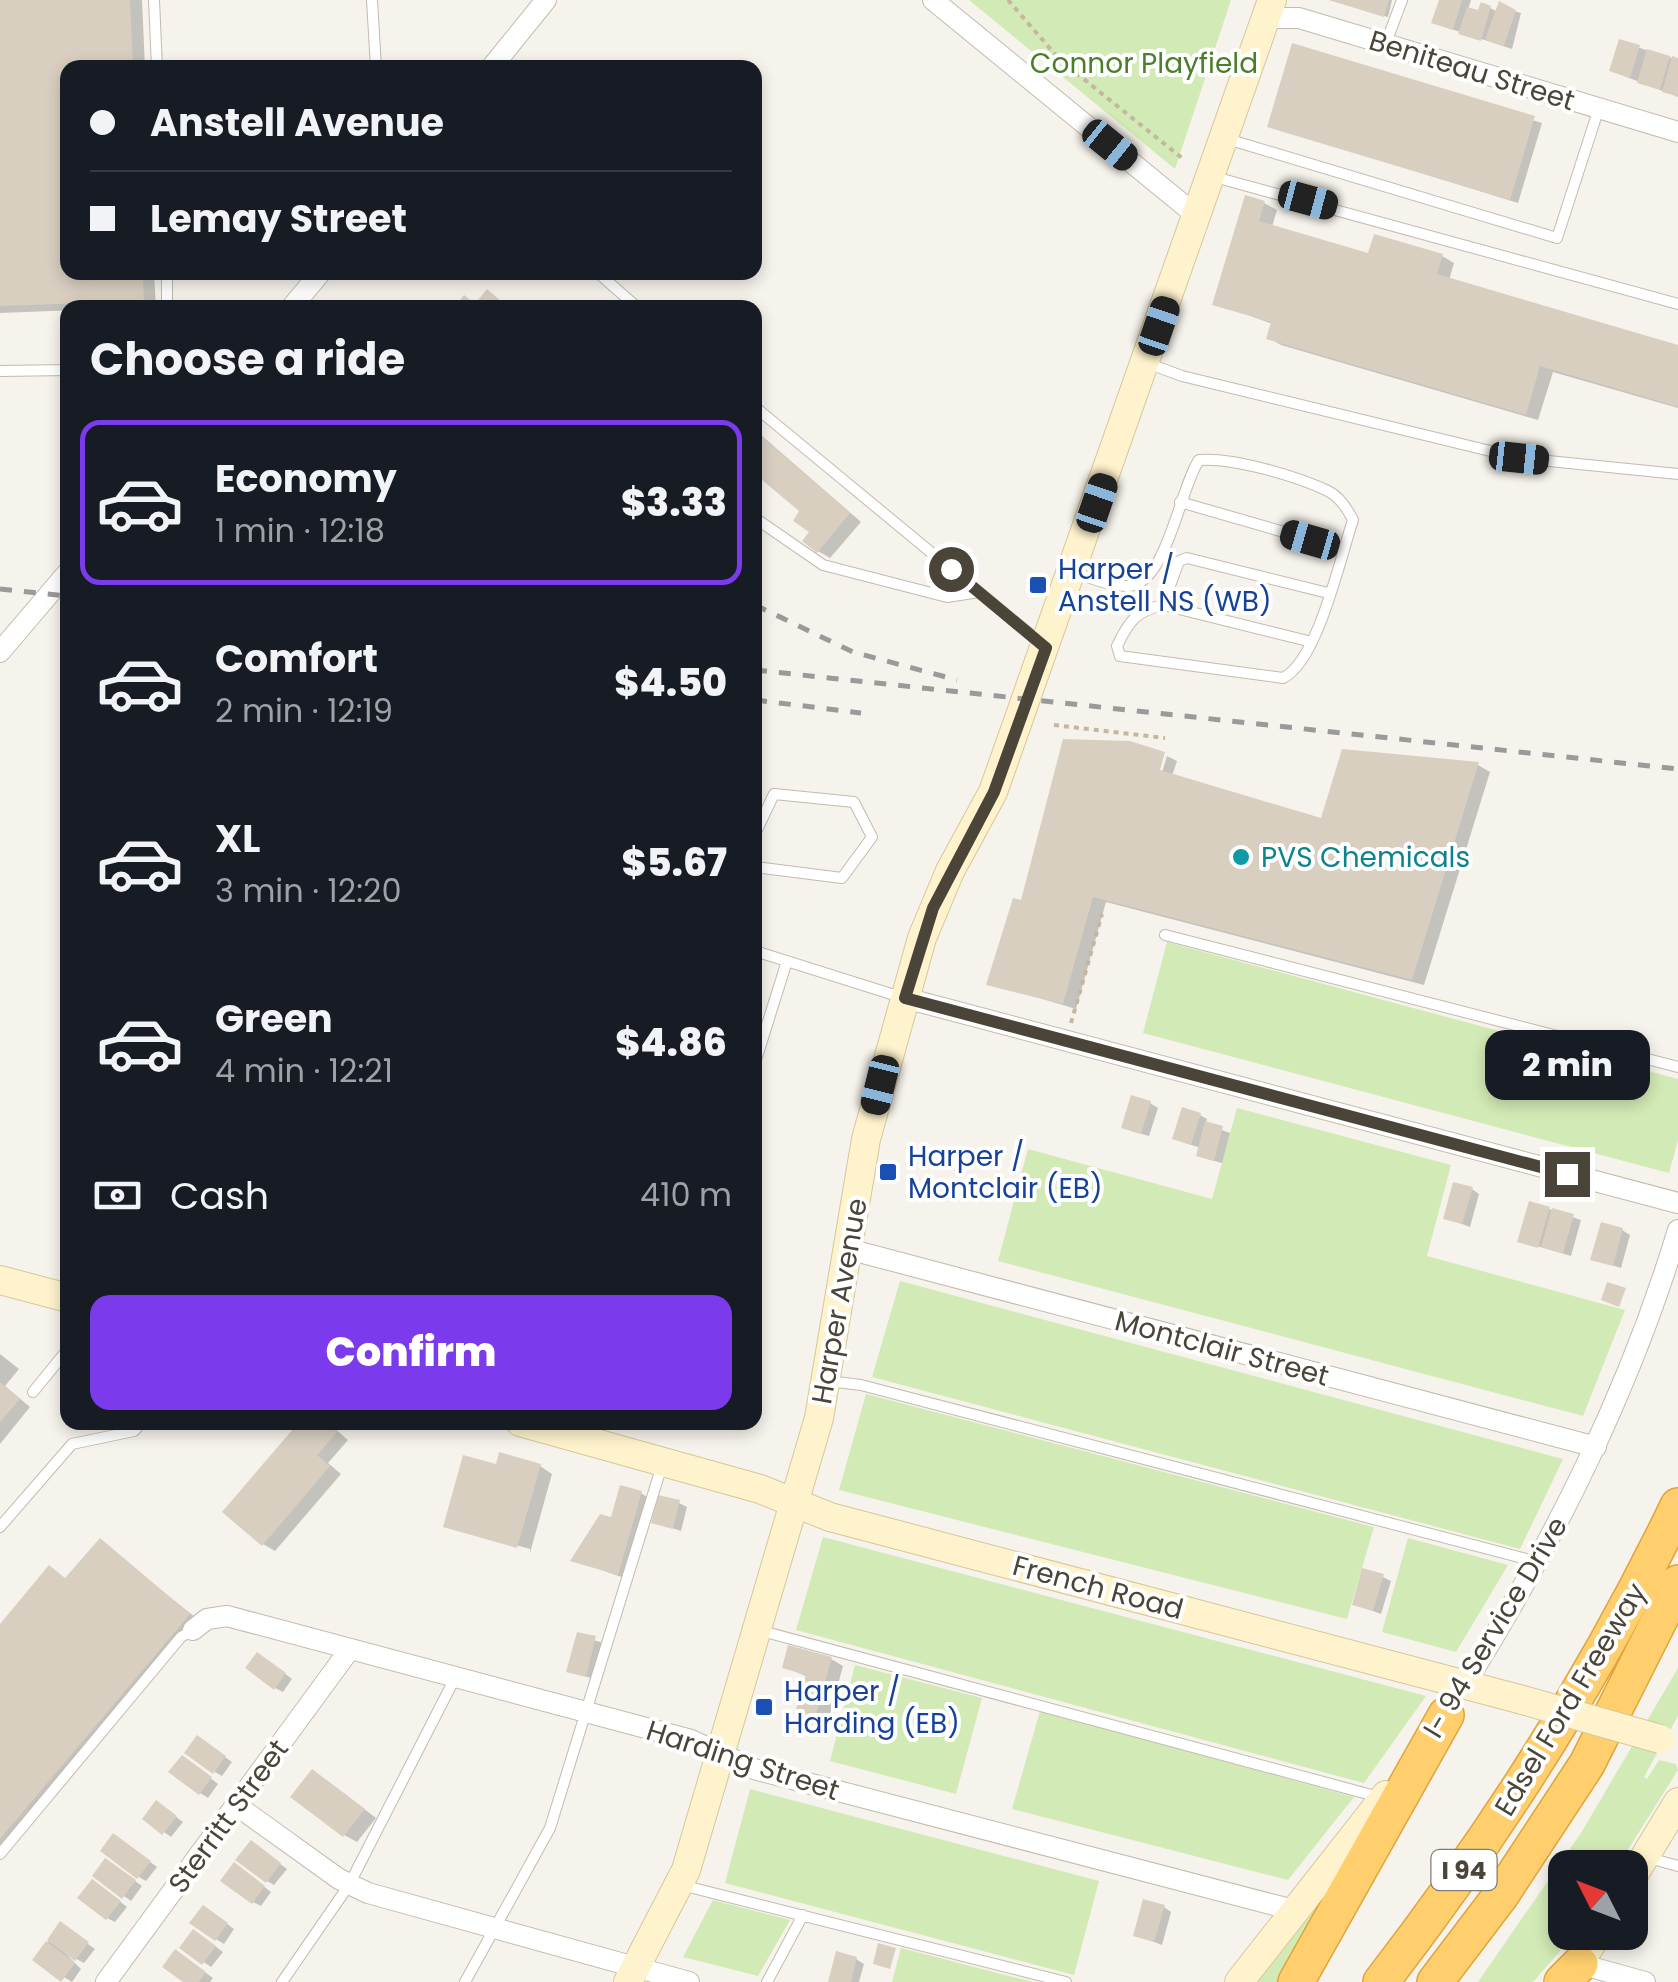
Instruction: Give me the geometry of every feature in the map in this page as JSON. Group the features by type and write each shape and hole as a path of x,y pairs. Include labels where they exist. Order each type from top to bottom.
{"highway":[{"name":"Edsel Ford Freeway","path":"1381,1982 1542,1755 1641,1582 1678,1506"},
{"name":"Edsel Ford Freeway","path":"1435,1982 1501,1895 1586,1764 1678,1583"},
{"path":"1296,1982 1359,1877 1446,1714"}],"main road":[{"name":"Harper Avenue","path":"632,1975 680,1885 794,1503 828,1381 866,1138 933,908 994,792 1268,9"},
{"path":"0,1280 60,1296"},
{"name":"French Road","path":"549,1430 849,1522 1466,1684 1669,1742"},
{"name":"I- 94 Service Drive","path":"1240,1982 1384,1798 1466,1684"},
{"path":"1648,1851 1678,1802"},
{"path":"1570,1976 1587,1950"}],"street":[{"path":"497,60 546,0"},
{"path":"933,0 1197,216"},
{"name":"Beniteau Street","path":"1268,9 1678,132"},
{"path":"0,652 60,581"},
{"path":"905,998 1678,1203"},
{"name":"I- 94 Service Drive","path":"1466,1684 1538,1562 1596,1447 1646,1326 1678,1230"},
{"name":"Montclair Street","path":"848,1249 1596,1447"},
{"name":"Harding Street","path":"193,1630 207,1619 226,1616 691,1740 754,1769 1297,1910"},
{"name":"Sterritt Street","path":"106,1982 350,1649"},
{"path":"236,1805 348,1885 496,1928 632,1975 689,1982"},
{"path":"1570,1976 1645,1982"}],"lane":[{"path":"154,0 157,60"},
{"path":"372,0 376,60"},
{"path":"1386,44 1402,0"},
{"path":"1224,138 1557,238 1599,108"},
{"path":"1211,176 1678,304"},
{"path":"606,280 629,300"},
{"path":"1146,362 1182,376 1519,458 1678,474"},
{"path":"0,371 60,370"},
{"path":"762,413 1046,648"},
{"path":"1073,573 1129,587 1141,582 1169,541 1188,476 1198,460 1219,458 1329,491 1345,504 1353,520 1312,642 1296,672 1283,678 1120,656 1117,646 1129,620 1144,609 1163,605 1312,642"},
{"path":"1180,502 1343,548"},
{"path":"762,523 822,565 947,597 979,592"},
{"path":"1163,605 1179,561 1186,558 1328,593"},
{"path":"762,819 774,794 854,802 872,837 842,878 762,868"},
{"path":"1165,935 1678,1067"},
{"path":"762,953 905,998"},
{"path":"762,1041 787,961"},
{"path":"33,1392 60,1359"},
{"path":"828,1381 861,1384 1538,1562"},
{"path":"0,1527 72,1444 135,1430"},
{"path":"466,1982 550,1828 663,1462"},
{"path":"0,1854 181,1637 193,1630"},
{"path":"757,1630 1384,1798"},
{"path":"282,1982 348,1885 455,1677"},
{"path":"1648,1857 1678,1866"},
{"path":"680,1885 1066,1982"},
{"path":"768,1982 803,1915"}],"path":[{"path":"1008,0 1060,60 1182,158"},
{"path":"1054,725 1165,738"},
{"path":"1071,1023 1102,914"}],"green space":[{"name":"Connor Playfield","path":"969,0 1231,0 1175,169"},
{"path":"1167,942 1678,1079 1678,1140 1669,1173 1143,1033"},
{"path":"1237,1108 1451,1165 1427,1256 1625,1310 1583,1416 998,1261 1028,1149 1212,1199"},
{"path":"900,1281 1563,1459 1520,1549 872,1377"},
{"path":"866,1394 1374,1527 1347,1619 839,1490"},
{"path":"823,1537 1426,1696 1364,1783 796,1630"},
{"path":"1408,1538 1508,1565 1456,1652 1382,1632"},
{"path":"855,1665 982,1698 956,1794 830,1761"},
{"path":"1678,1668 1678,1716 1644,1777 1647,1779 1659,1760 1676,1764 1678,1770 1628,1850 1569,1850"},
{"path":"1040,1711 1354,1797 1288,1880 1012,1809"},
{"path":"750,1789 1099,1881 1074,1975 725,1883"},
{"path":"1343,1872 1280,1982 1254,1982"},
{"path":"1548,1881 1548,1950 1561,1950 1533,1982 1478,1982"},
{"path":"713,1900 790,1920 758,1976 683,1957"},
{"path":"901,1948 1033,1982 892,1982"}],"building":[{"path":"0,0 130,0 133,60 60,60 60,280 143,280 144,300 60,300 60,304 0,306"},
{"path":"1329,0 1389,0 1384,17"},
{"path":"1439,0 1462,0 1453,30 1431,23"},
{"path":"1499,1 1516,10 1504,46 1485,40"},
{"path":"1481,2 1491,6 1481,41 1458,34 1467,7 1478,10"},
{"path":"1619,39 1640,45 1630,78 1609,71"},
{"path":"1292,43 1535,116 1510,200 1267,127"},
{"path":"1647,49 1670,56 1660,90 1637,83"},
{"path":"1672,56 1678,58 1678,96 1662,92"},
{"path":"1245,195 1265,201 1259,221 1368,253 1374,234 1443,254 1437,274 1678,345 1678,407 1540,366 1526,415 1266,339 1271,322 1212,305"},
{"path":"487,289 500,300 478,300"},
{"path":"762,437 850,513 817,553 802,541 809,532 793,521 799,511 762,480"},
{"name":"PVS Chemicals","path":"1063,739 1130,741 1165,752 1160,770 1321,818 1342,749 1479,762 1412,980 1093,897 1063,1004 986,985 1013,898 1021,900"},
{"path":"1131,1095 1151,1101 1141,1134 1121,1128"},
{"path":"1182,1107 1201,1113 1191,1145 1172,1139"},
{"path":"1205,1121 1223,1126 1214,1161 1196,1156"},
{"path":"1453,1182 1473,1187 1462,1224 1443,1219"},
{"path":"1529,1201 1550,1207 1538,1248 1517,1242"},
{"path":"1552,1208 1574,1214 1563,1253 1541,1247"},
{"path":"1601,1222 1623,1228 1613,1266 1590,1260"},
{"path":"1607,1282 1626,1288 1619,1307 1601,1300"},
{"path":"0,1382 20,1399 0,1422"},
{"path":"292,1430 337,1432 317,1455 330,1466 262,1546 222,1512"},
{"path":"499,1452 541,1464 517,1548 443,1527 463,1455 496,1464"},
{"path":"620,1485 642,1491 618,1575 570,1561 600,1514 611,1517"},
{"path":"658,1495 680,1500 673,1529 651,1523"},
{"path":"100,1538 190,1614 0,1839 0,1624 49,1565 65,1578"},
{"path":"1362,1568 1384,1574 1373,1611 1352,1605"},
{"path":"577,1632 596,1636 586,1677 566,1672"},
{"path":"788,1645 832,1657 813,1725 795,1713 806,1675 782,1668"},
{"path":"257,1652 286,1673 274,1690 245,1668"},
{"path":"197,1735 226,1756 213,1774 184,1753"},
{"path":"182,1755 212,1777 199,1795 168,1772"},
{"path":"312,1769 365,1809 343,1837 290,1797"},
{"path":"156,1800 177,1816 162,1835 142,1819"},
{"path":"113,1833 151,1861 137,1879 100,1851"},
{"path":"251,1840 281,1863 266,1883 235,1860"},
{"path":"105,1858 136,1880 122,1899 92,1876"},
{"path":"234,1862 265,1886 252,1904 220,1881"},
{"path":"92,1879 121,1901 106,1920 77,1898"},
{"path":"1143,1899 1165,1905 1154,1942 1133,1936"},
{"path":"203,1905 228,1923 215,1941 189,1923"},
{"path":"60,1921 89,1942 75,1961 47,1940"},
{"path":"193,1929 216,1946 202,1965 179,1948"},
{"path":"46,1941 75,1963 61,1982 32,1960"},
{"path":"878,1943 896,1948 890,1969 873,1964"},
{"path":"175,1949 206,1972 199,1982 183,1982 162,1967"},
{"path":"836,1951 857,1957 851,1982 828,1982"}],"railway":[{"path":"0,589 60,595"},
{"path":"762,608 853,652 957,680"},
{"path":"762,671 1678,769"},
{"path":"762,701 861,713"}],"place":[{"name":"Harper / Anstell NS (WB)","path":"1038,585"},
{"name":"PVS Chemicals","path":"1241,857"},
{"name":"Harper / Montclair (EB)","path":"888,1172"},
{"name":"Harper / Harding (EB)","path":"764,1707"}],"route":[{"path":"951,569 1046,648 994,792 933,908 905,998 1567,1174"}]}
